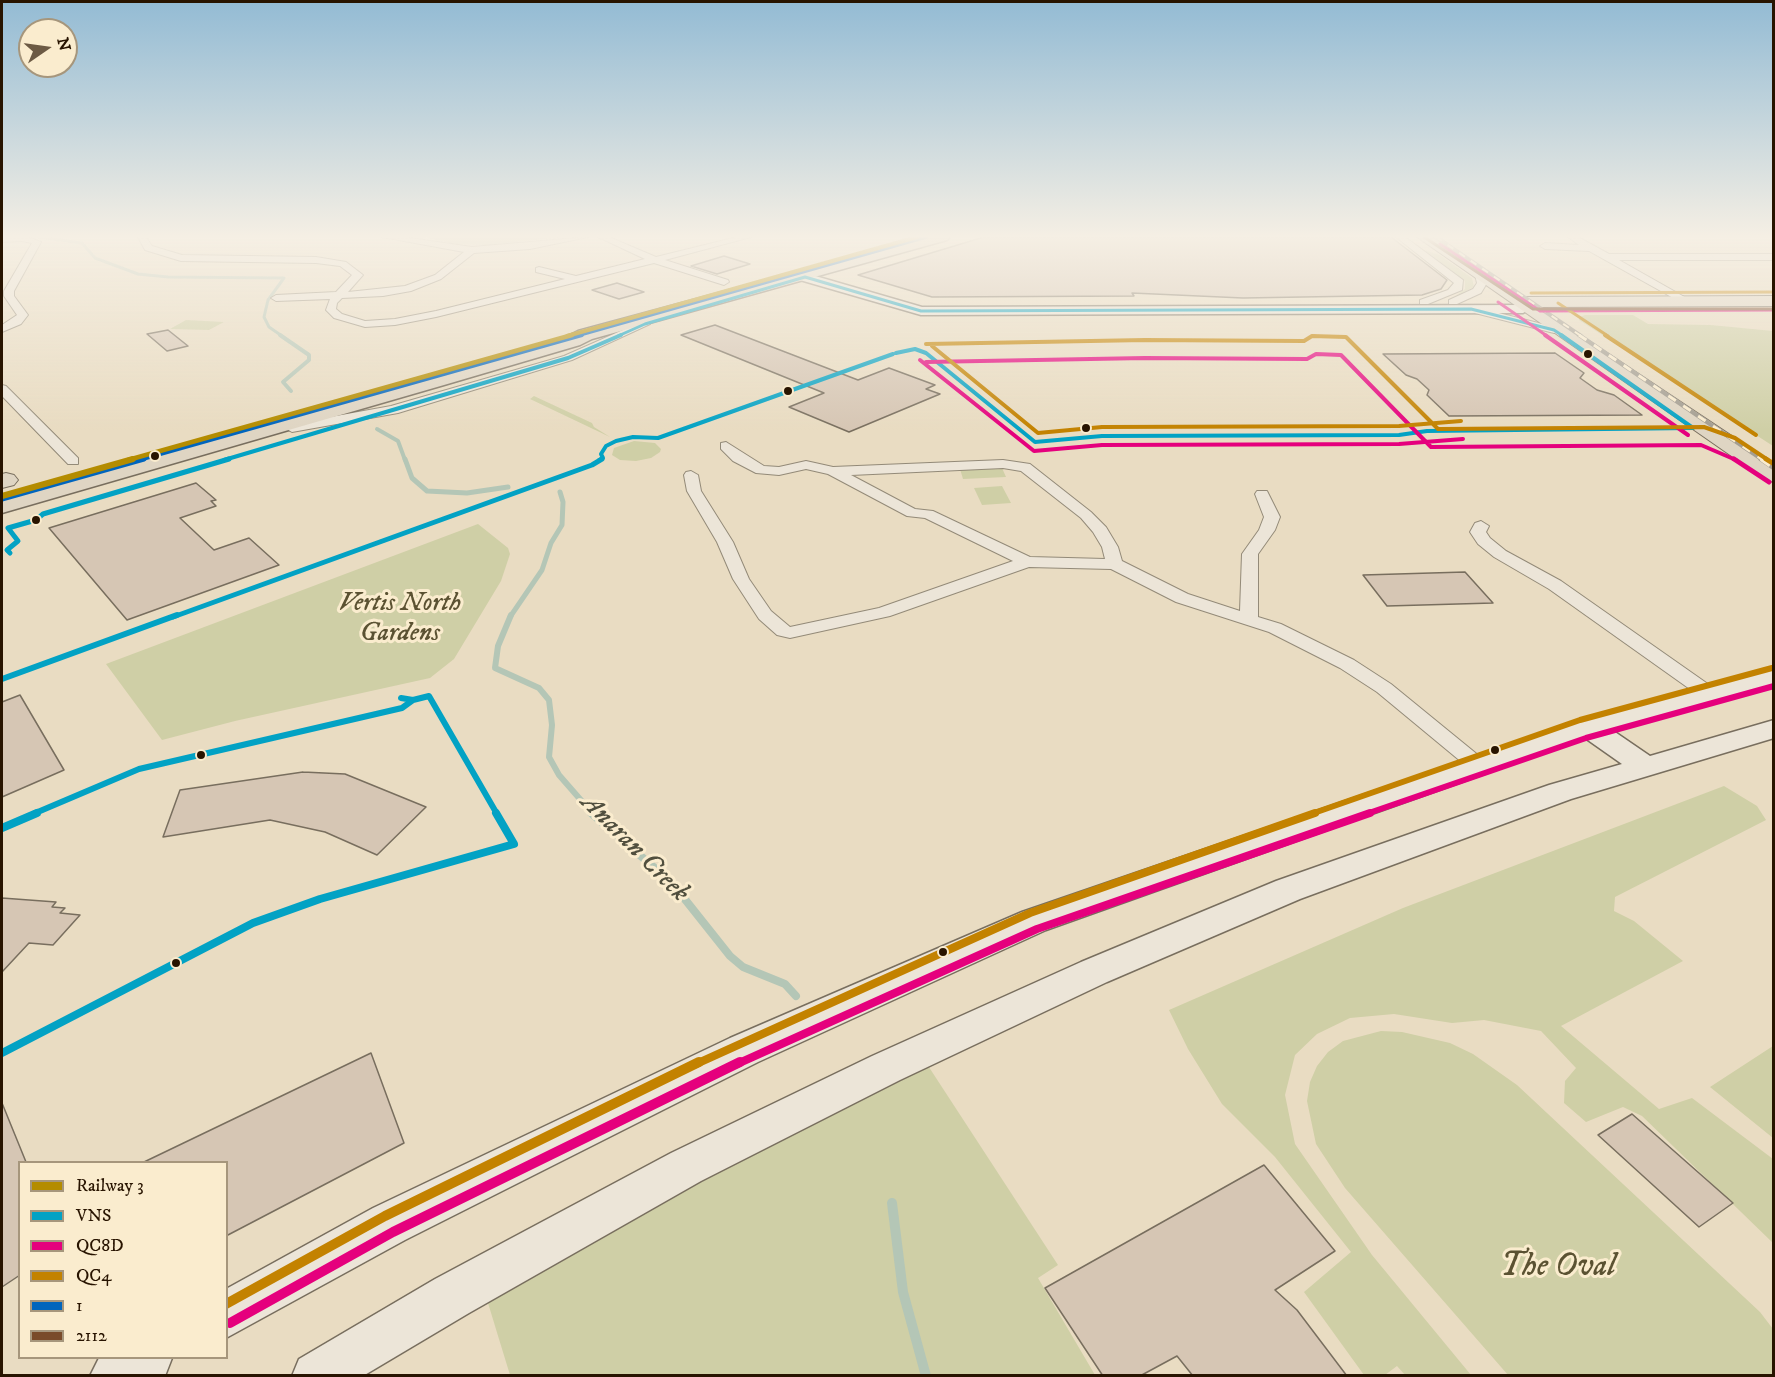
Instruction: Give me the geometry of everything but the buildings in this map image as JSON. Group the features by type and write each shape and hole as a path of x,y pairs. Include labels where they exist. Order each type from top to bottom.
{"highway":[{"path":"3,481 650,301"},
{"path":"2,505 437,381 573,341 585,335 736,301"}],"main road":[{"path":"573,341 595,338 724,301"},
{"path":"897,301 921,311 1471,309 1676,301"},
{"path":"910,301 924,306 1430,301"},
{"path":"1474,301 1523,306 1773,309"},
{"path":"1515,301 1773,458"},
{"path":"1518,301 1554,330 1597,357"},
{"path":"1523,306 1626,377 1773,485"},
{"path":"2,513 422,389 437,381"},
{"path":"1698,429 1731,446 1773,475"},
{"path":"228,1314 389,1224 744,1050 1034,921 1478,764 1708,693 1773,677"},
{"path":"1590,728 1645,766"},
{"path":"316,1376 452,1296 686,1167 875,1074 1081,978 1288,890 1560,792 1773,729"},
{"path":"114,1376 146,1359"}],"street":[{"path":"2,329 17,322 24,315 13,301"},
{"path":"335,301 330,307 334,314 360,324 381,324 436,314 486,301"},
{"path":"1471,309 1554,330"},
{"path":"291,428 393,410 568,358 645,324"},
{"path":"3,392 74,461"},
{"path":"726,446 738,458 761,470 779,471 806,465 833,471 912,513 928,514 1027,562"},
{"path":"833,471 1003,464 1025,467 1086,515 1100,530 1110,547 1114,564"},
{"path":"863,487 872,468"},
{"path":"691,475 694,491 725,542 741,579 765,615 783,631 800,633 884,612 1027,562 1114,564 1182,598 1275,628 1375,682 1478,764"},
{"path":"1249,619 1250,554 1267,531 1272,517 1262,494"},
{"path":"1481,526 1478,532 1484,541 1500,554 1564,591 1708,693"}],"green space":[{"path":"1633,315 1648,324 1711,325 1773,331 1773,446 1579,320 1579,317"},
{"path":"186,320 224,322 209,330 170,329"},
{"path":"534,396 592,423 594,427 610,437 530,399"},
{"path":"634,441 655,443 661,449 660,452 651,458 636,461 620,460 612,455 614,448"},
{"path":"1002,468 1006,477 963,479 960,469"},
{"path":"1002,486 1011,503 982,505 974,488"},
{"name":"Vertis North Gardens","path":"478,524 508,548 510,554 501,581 454,659 430,678 235,721 162,740 106,664"},
{"path":"1724,786 1757,806 1766,820 1615,897 1614,911 1634,921 1683,961 1561,1026 1659,1109 1692,1098 1773,1159 1773,1243 1642,1116 1623,1107 1586,1122 1564,1103 1565,1081 1576,1068 1541,1031 1484,1020 1452,1023 1394,1014 1350,1018 1317,1034 1295,1055 1285,1095 1295,1144 1372,1255 1471,1375 1405,1375 1397,1366 1385,1375 1364,1375 1304,1292 1351,1252 1275,1157 1222,1104 1188,1049 1169,1010 1403,908"},
{"name":"The Oval","path":"1381,1031 1402,1032 1450,1043 1473,1054 1517,1085 1760,1312 1773,1329 1773,1375 1508,1375 1345,1188 1316,1144 1307,1101 1310,1082 1317,1066 1328,1052 1343,1041"},
{"path":"1773,1046 1773,1138 1710,1087"},
{"path":"923,1058 1058,1265 1038,1278 1095,1375 510,1375 484,1290"}],"waterway":[{"path":"268,301 264,317 269,327 282,336"},
{"path":"280,335 309,355 309,360 283,382 291,391"},
{"name":"Anaran Creek","path":"377,429 398,441 405,460"},
{"name":"Anaran Creek","path":"405,459 412,478 427,491 467,493 508,487"},
{"name":"Anaran Creek","path":"510,616 542,570 551,543 562,525 563,502 560,492"},
{"name":"Anaran Creek","path":"510,616 498,646 495,668 539,688 549,700 552,725 549,757 559,775 593,814"},
{"name":"Anaran Creek","path":"591,813 672,883 730,956 743,967 785,984 796,996"},
{"name":"Anaran Creek","path":"892,1203 903,1292 926,1376"}],"railway":[{"path":"1530,301 1581,336"},
{"path":"1579,335 1763,460"},
{"path":"1761,459 1774,468"}],"rail line":[{"name":"3","path":"2,496 690,301"}],"transit line":[{"name":"1","path":"2,499 700,301"},
{"name":"VNS","path":"10,553 7,550 18,541 8,528 36,520 43,514 568,358 645,324 722,301"},
{"name":"VNS","path":"888,301 921,311 1471,309 1554,330 1693,428"},
{"name":"2112","path":"1521,301 1533,309 1774,309"},
{"name":"QC8D","path":"1525,301 1540,311 1774,310"},
{"name":"QC8D","path":"1498,302 1688,435"},
{"name":"QC4","path":"1558,303 1756,435"},
{"name":"QC4","path":"926,344 1145,340 1304,341 1312,336 1346,337 1438,429 1704,427 1735,438 1774,464"},
{"name":"QC4","path":"932,346 1038,433 1102,427 1399,426 1461,421"},
{"name":"VNS","path":"896,353 915,349 926,353 1035,442 1102,436 1399,435 1427,431 1693,428"},
{"name":"VNS","path":"2,679 592,465 603,458 601,454 606,446 616,441 633,437 658,438 893,354"},
{"name":"QC8D","path":"926,362 1145,358 1307,359 1316,354 1341,355 1431,447 1701,445 1727,454 1769,482"},
{"name":"QC8D","path":"920,360 1034,451 1102,445 1399,444 1463,439"},
{"name":"QC4","path":"228,1303 385,1216 740,1042 1030,913 1580,720 1772,668"},
{"name":"QC8D","path":"230,1323 393,1232 748,1058 1037,929 1586,738 1774,686"},
{"name":"VNS","path":"2,1053 253,923 320,899 514,844 429,696 413,700"},
{"name":"VNS","path":"2,828 139,769 402,708 413,700 401,698"}]}
